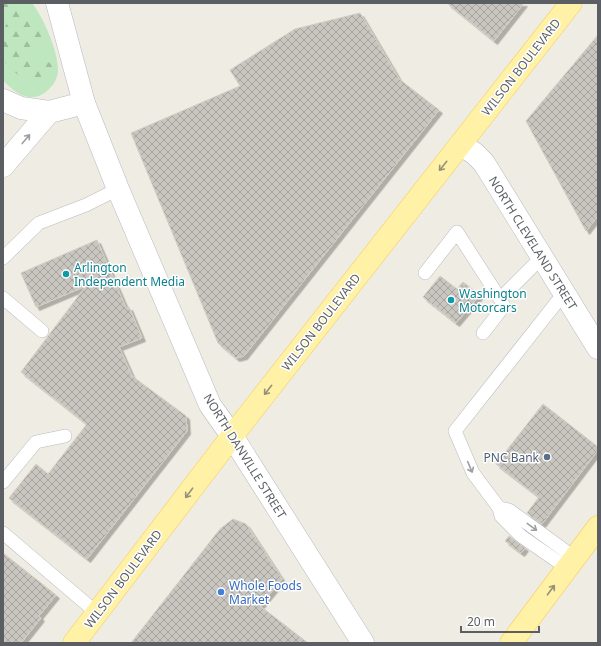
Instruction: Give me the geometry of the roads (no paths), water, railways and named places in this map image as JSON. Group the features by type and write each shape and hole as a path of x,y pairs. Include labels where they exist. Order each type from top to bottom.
{"main road":[{"name":"WILSON BOULEVARD","path":"74,643 232,436 571,3"},
{"path":"511,643 598,527"}],"street":[{"name":"NORTH DANVILLE STREET","path":"57,3 84,103 118,189 210,405 232,436 363,643"},
{"path":"3,100 21,108 48,112 84,103"},
{"path":"3,166 48,112"},
{"name":"NORTH CLEVELAND STREET","path":"460,145 474,153 484,163 598,348"}],"lane":[{"path":"3,258 39,223 86,205 118,189"},
{"path":"425,273 457,232 504,306 483,333"},
{"path":"500,299 542,257"},
{"path":"564,293 455,431 473,473 499,508 501,516 521,536 571,563"},
{"path":"3,298 42,331"},
{"path":"3,482 36,442 66,436"},
{"path":"3,533 97,613"}],"place":[{"name":"Arlington Independent Media","path":"66,274"},
{"name":"Washington Motorcars","path":"451,300"},
{"name":"PNC Bank","path":"547,457"},
{"name":"Whole Foods Market","path":"221,592"}]}
